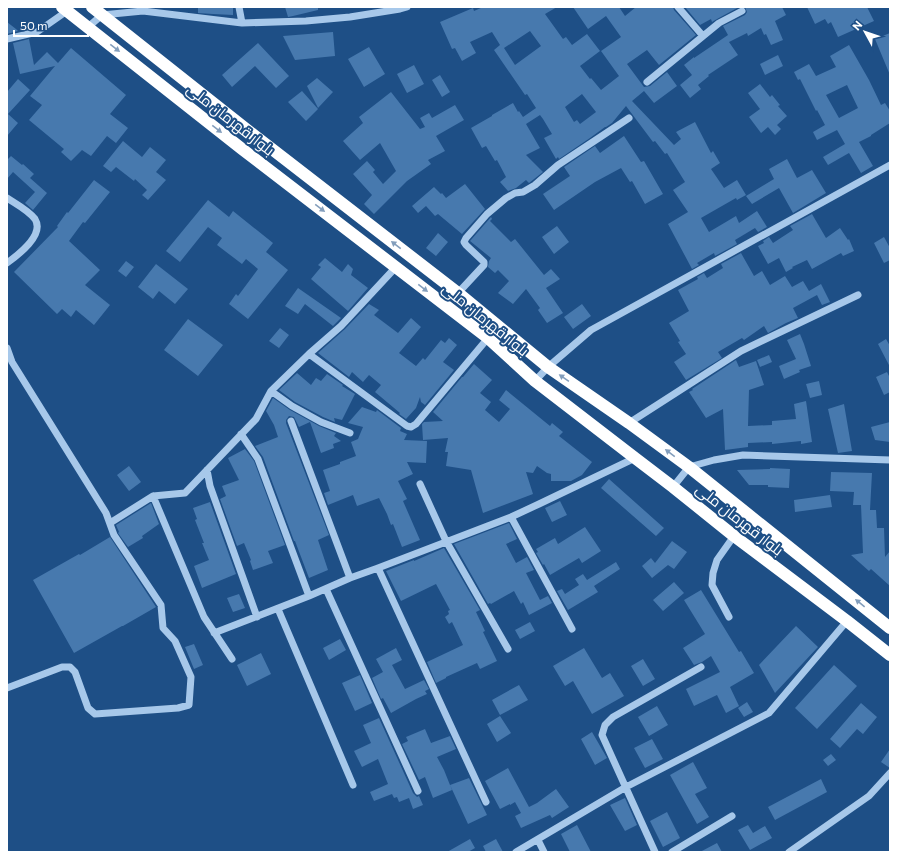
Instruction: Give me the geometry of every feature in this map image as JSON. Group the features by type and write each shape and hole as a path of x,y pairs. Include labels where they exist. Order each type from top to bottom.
{"highway":[{"name":"بلوار قهرمان ملی","path":"92,7 255,136 458,293 548,367 629,423 689,468 890,628"},
{"name":"بلوار قهرمان ملی","path":"65,9 236,144 488,338 535,381 674,487 734,536 847,620 890,655"}],"street":[{"path":"239,7 242,23"},
{"path":"88,27 102,15 143,11 242,23 306,21 350,17 407,7"},
{"path":"678,7 703,36"},
{"path":"7,39 37,32 65,9"},
{"path":"648,82 719,23 742,11"},
{"path":"458,293 484,265 484,262 464,242 487,214 506,198 515,193 523,192 536,185 558,164 629,118"},
{"path":"535,381 548,367 591,330 890,165"},
{"path":"7,198 25,210 35,220 37,231 31,242 18,255 7,263"},
{"path":"110,523 153,496 185,493 256,419 270,391 341,326 396,267"},
{"path":"629,423 741,351 858,295"},
{"path":"309,354 407,426 411,427 416,424 426,413 488,338"},
{"path":"7,348 12,362 106,513 114,535 160,604 163,628 175,641 191,677 189,705 178,708 95,714 88,708 75,672 70,667 62,668 7,688"},
{"path":"270,391 292,406 321,422 350,433"},
{"path":"291,422 350,578"},
{"path":"241,434 258,459 309,596"},
{"path":"674,487 689,468 714,460 744,455 890,460"},
{"path":"214,633 278,609 350,578 511,517 635,458"},
{"path":"208,470 210,486 257,617"},
{"path":"420,484 446,541 508,649"},
{"path":"153,496 204,617 232,659"},
{"path":"511,517 572,629"},
{"path":"729,617 712,585 713,573 718,560 734,536"},
{"path":"378,568 486,802"},
{"path":"326,588 418,791"},
{"path":"278,609 353,785"},
{"path":"516,852 626,787 769,713 847,620"},
{"path":"655,852 602,735 605,725 613,717 701,667"},
{"path":"789,852 869,796 890,772"},
{"path":"672,852 732,816"},
{"path":"538,840 544,852"}],"building":[{"path":"198,7 233,7 233,15 198,13"},
{"path":"285,7 318,7 318,10 288,17"},
{"path":"483,7 557,7 545,14 563,39 566,37 572,45 587,34 600,51 580,66 601,90 619,76 601,51 621,37 606,16 588,29 573,7 619,7 625,16 636,7 673,7 696,35 659,65 647,50 627,64 644,87 650,86 667,72 677,86 654,103 644,91 632,101 674,145 681,139 676,132 695,122 711,153 713,151 720,163 711,169 724,188 737,180 746,195 737,200 736,198 701,218 709,232 736,216 739,223 757,211 767,227 758,232 755,228 735,240 737,244 715,256 714,253 697,263 699,265 692,269 668,224 688,212 673,190 685,182 667,153 665,154 655,141 653,142 626,106 612,123 559,159 558,157 556,159 544,138 552,134 540,115 526,124 540,148 526,155 543,172 529,183 526,180 516,188 508,191 500,182 506,177 497,160 495,161 486,146 482,148 471,128 513,103 523,117 536,108 527,94 525,95 494,50 500,45 492,32 470,42 476,53 462,61 455,48 452,49 440,22 473,8 474,11","holes":["530,31 541,46 515,65 504,48","582,94 596,112 580,124 577,120 574,122 565,107"]},
{"path":"685,7 739,7 712,22 711,19 700,25"},
{"path":"745,7 782,7 786,15 775,21 783,40 771,45 766,34 764,35 761,28 748,36 747,33 729,42 738,55 708,75 709,76 698,85 701,89 690,98 680,85 692,75 684,65 728,35 723,26 745,15 747,12"},
{"path":"807,7 867,7 874,21 838,37 831,22 828,24 825,19 815,24"},
{"path":"7,22 16,29 18,31 7,34"},
{"path":"333,32 335,56 295,60 283,36"},
{"path":"890,33 890,75 875,39"},
{"path":"29,39 34,65 47,52 58,63 71,48 126,95 110,114 128,128 116,143 107,136 91,156 82,150 71,161 61,152 64,149 29,120 42,105 30,96 55,66 20,74 13,43"},
{"path":"258,43 289,76 276,88 255,66 232,87 222,75"},
{"path":"849,45 881,105 885,103 890,111 890,123 859,142 873,166 861,173 849,153 828,165 823,157 845,144 837,130 817,140 813,132 825,125 817,110 816,111 800,79 798,80 794,72 809,64 816,76 836,67 830,56","holes":["847,85 858,108 839,118 826,95"]},
{"path":"369,47 385,74 364,87 348,59"},
{"path":"778,55 783,66 765,75 760,64"},
{"path":"414,65 424,84 407,93 397,74"},
{"path":"440,75 450,92 442,97 432,80"},
{"path":"317,78 333,92 318,108 307,86"},
{"path":"18,79 30,90 8,114 18,123 7,136 7,92"},
{"path":"760,84 770,97 772,95 780,105 778,106 787,116 777,125 781,129 775,135 768,127 761,133 749,117 760,109 748,93"},
{"path":"302,91 318,109 306,121 288,102"},
{"path":"391,92 420,129 425,127 420,118 429,113 432,118 455,105 464,120 436,136 445,151 428,160 431,164 407,181 374,214 364,204 372,195 353,174 367,161 375,170 373,172 383,184 396,171 380,143 360,160 343,141 363,123 359,117"},
{"path":"624,136 641,162 644,161 663,194 645,204 632,181 630,182 621,168 595,182 554,210 543,194 570,176 564,167 595,146 600,153"},
{"path":"123,141 142,157 150,147 166,160 156,172 166,180 148,200 142,195 147,190 135,179 134,181 116,167 111,172 103,166"},
{"path":"11,156 34,174 30,178 47,193 33,210 25,203 35,192 13,172 7,179 7,160"},
{"path":"787,159 797,178 812,170 826,193 793,213 779,188 752,204 746,196 774,179 769,169"},
{"path":"94,180 110,192 85,223 83,222 69,241 100,270 85,285 110,305 94,325 76,310 71,317 62,309 57,314 14,272 58,227 57,226 67,212 68,213"},
{"path":"465,184 485,209 462,234 438,214 435,216 426,206 418,213 412,206 434,187 446,198"},
{"path":"208,200 229,217 233,211 273,243 266,252 288,270 248,319 229,304 236,294 238,296 258,269 246,259 242,264 217,245 222,238 208,227 180,262 166,251"},
{"path":"812,214 826,238 840,228 848,240 849,239 854,251 843,256 841,253 812,269 807,260 792,267 793,268 786,272 779,258 768,264 758,246 764,243 763,241 769,237 773,243 793,230 790,226"},
{"path":"491,217 492,219 490,221 511,242 515,239 544,275 551,269 560,279 546,288 563,313 547,323 538,310 540,308 526,289 513,304 498,293 509,281 498,270 495,273 488,267 491,258 470,241"},
{"path":"557,226 569,242 554,254 542,237"},
{"path":"438,233 448,242 436,256 426,248"},
{"path":"884,237 890,248 890,260 884,263 874,243"},
{"path":"741,253 754,276 762,271 770,285 785,276 792,287 803,281 809,291 821,284 830,302 822,305 817,295 793,308 798,318 768,333 764,326 744,340 742,338 718,352 722,358 686,380 674,362 686,354 678,342 680,341 669,323 689,311 678,290 698,279 697,277 704,273 707,278 723,268 721,264"},
{"path":"325,258 342,272 348,264 353,269 351,275 368,288 348,311 311,279 321,267 318,265"},
{"path":"126,261 134,267 126,277 118,271"},
{"path":"156,264 188,289 175,304 159,291 153,299 138,287"},
{"path":"298,288 341,318 333,326 305,304 298,314 285,306"},
{"path":"369,304 379,310 374,315 398,333 411,318 421,327 399,353 416,366 423,358 425,360 441,340 445,343 449,338 457,345 443,362 454,370 425,405 421,402 420,397 416,408 406,419 375,392 381,385 369,375 363,382 352,372 349,377 318,353 345,329"},
{"path":"582,304 591,316 573,329 564,317"},
{"path":"188,319 223,345 198,376 164,350"},
{"path":"280,328 289,335 279,348 269,341"},
{"path":"800,334 811,366 799,370 800,372 784,379 779,366 796,359 787,340"},
{"path":"886,339 890,346 890,367 878,344"},
{"path":"769,355 772,362 760,367 757,360"},
{"path":"736,360 739,367 756,361 764,385 749,390 748,426 772,425 772,421 796,419 794,404 806,401 812,442 801,444 801,441 772,444 772,442 748,443 748,447 725,450 723,409 706,418 689,392"},
{"path":"474,364 492,380 480,393 491,402 485,410 499,422 510,409 499,400 506,390 550,426 552,423 563,432 559,436 592,462 582,475 571,481 551,481 551,474 537,466 533,473 526,472 533,494 483,513 471,470 446,466 448,452 445,452 448,438 423,440 422,424 424,422 443,421 433,412"},
{"path":"887,372 890,378 890,392 884,395 876,377"},
{"path":"297,373 311,385 316,378 321,381 327,374 355,394 342,420 334,418 335,422 323,417 295,402 279,390"},
{"path":"819,381 822,395 810,398 806,384"},
{"path":"273,398 290,410 319,426 336,433 334,436 341,441 333,444 334,448 321,453 310,422 299,427 294,417 289,416 286,420 329,535 318,540 328,570 309,578 263,457 255,446 278,437 274,425 266,411"},
{"path":"844,404 852,451 838,453 828,409"},
{"path":"362,407 376,412 377,410 401,428 400,431 407,434 404,440 427,441 426,463 407,462 413,474 398,481 407,499 403,501 420,540 402,547 393,524 391,525 379,498 357,506 353,495 328,505 324,493 330,491 323,470 356,456 351,442 358,439 363,427 348,423"},
{"path":"890,422 890,442 875,440 871,427"},
{"path":"245,449 254,461 285,545 268,551 273,563 253,570 251,560 244,543 237,546 220,499 226,496 222,486 239,480 228,458"},
{"path":"129,466 141,482 129,491 117,475"},
{"path":"770,469 790,469 789,488 768,487 768,485 749,485 737,470"},
{"path":"831,472 872,473 870,510 876,510 877,528 884,528 885,557 890,551 890,586 871,569 869,571 851,555 863,553 861,505 853,505 854,492 830,491"},
{"path":"609,479 664,528 656,536 601,488"},
{"path":"830,495 832,507 795,512 794,500"},
{"path":"560,501 567,515 552,522 545,508"},
{"path":"210,502 236,574 202,588 194,566 209,560 202,543 204,543 195,520 197,519 193,508"},
{"path":"151,503 159,524 142,536 143,538 128,547 118,533 119,532 116,525"},
{"path":"509,523 517,539 506,544 516,563 527,557 534,570 526,573 540,600 548,596 552,603 529,615 523,602 521,604 514,591 491,604 488,604 454,544"},
{"path":"585,527 601,551 582,563 579,558 550,575 536,553 538,552 536,549 555,538 558,544"},
{"path":"110,537 156,607 74,653 33,580"},
{"path":"672,541 687,552 674,569 668,565 652,578 642,566 651,558 655,563"},
{"path":"444,548 480,610 476,612 485,631 483,632 497,661 480,669 477,663 436,683 427,662 463,645 452,622 449,624 445,617 449,614 448,611 450,610 436,584 401,601 386,571"},
{"path":"616,562 620,569 594,586 598,592 568,610 557,591 562,589 565,594 579,585 575,579 583,574 587,580"},
{"path":"674,582 684,593 663,611 653,600"},
{"path":"701,590 739,652 741,651 754,673 730,687 739,706 726,713 717,695 694,706 686,689 720,672 711,656 694,665 683,648 705,634 684,600"},
{"path":"239,594 245,608 233,612 227,598"},
{"path":"530,622 535,631 520,639 515,630"},
{"path":"796,626 818,647 775,693 759,665"},
{"path":"340,639 346,650 329,660 323,648"},
{"path":"194,644 203,665 194,669 185,647"},
{"path":"396,648 402,660 392,665 405,689 424,680 429,689 425,691 427,694 391,713 383,698 381,699 372,678 383,672 376,659"},
{"path":"584,648 602,678 610,673 624,696 592,714 573,681 565,686 553,666"},
{"path":"261,653 271,674 247,686 237,665"},
{"path":"643,659 655,679 643,686 631,666"},
{"path":"834,665 857,686 817,729 795,708"},
{"path":"360,675 372,703 355,711 342,683"},
{"path":"519,685 528,700 500,715 492,700"},
{"path":"747,702 753,712 744,717 738,708"},
{"path":"861,703 877,717 863,734 857,729 840,748 830,739"},
{"path":"657,706 668,725 649,736 638,717"},
{"path":"500,716 511,733 497,742 487,724"},
{"path":"379,718 413,793 417,797 419,796 423,805 413,809 409,798 399,802 397,797 394,798 392,794 374,801 370,792 388,784 378,759 362,767 354,751 371,743 363,725"},
{"path":"425,729 431,743 450,736 456,749 437,757 452,790 433,798 425,777 419,780 402,744 408,741 406,737"},
{"path":"592,732 607,758 595,765 581,739"},
{"path":"652,739 663,759 645,768 634,748"},
{"path":"890,749 890,768 881,762"},
{"path":"831,754 836,760 828,766 823,760"},
{"path":"693,762 707,788 695,794 709,817 697,824 670,775"},
{"path":"508,768 529,807 556,789 569,807 552,818 550,815 521,828 515,816 521,813 515,802 500,809 485,781"},
{"path":"469,778 487,815 468,824 450,785"},
{"path":"821,779 827,792 775,820 768,807"},
{"path":"625,798 637,825 625,831 610,805"},
{"path":"667,812 680,838 663,847 650,821"},
{"path":"577,825 591,852 570,852 561,834"},
{"path":"748,825 753,833 765,826 772,838 750,850 738,830"},
{"path":"470,839 475,848 468,852 447,852"},
{"path":"496,839 503,852 486,852 483,846"},
{"path":"717,843 722,852 700,852"}]}
